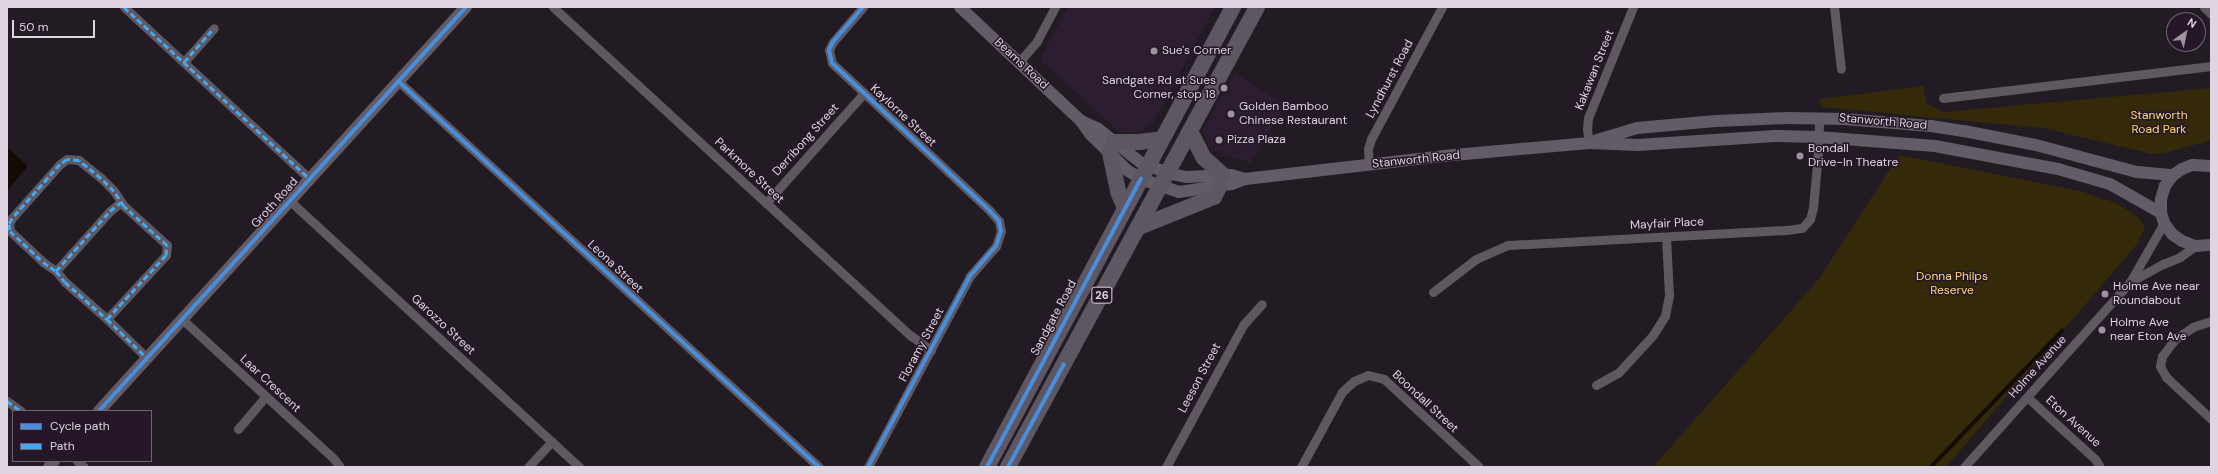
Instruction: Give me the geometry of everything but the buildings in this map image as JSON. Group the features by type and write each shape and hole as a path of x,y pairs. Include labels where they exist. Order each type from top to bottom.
{"highway":[{"name":"Sandgate Road","path":"987,467 1233,7"},
{"name":"26","path":"1008,467 1257,7"},
{"path":"1139,227 1214,198 1221,181 1204,158 1190,131"},
{"path":"1125,208 1118,192 1112,148 1162,139"}],"main road":[{"name":"Groth Road","path":"101,410 466,7"},
{"name":"Beams Road","path":"960,7 1081,121 1090,134 1112,148 1127,170 1144,172"},
{"name":"Stanworth Road","path":"1589,143 1637,128 1716,121 1819,118 1884,121 1957,130 2036,145 2137,172 2174,175"},
{"name":"Stanworth Road","path":"1144,172 1164,180 1179,192 1221,181 1589,143 1638,145 1768,136 1818,137 1935,146 2058,169 2110,184 2163,218 2172,234 2182,242 2194,246"},
{"path":"2163,218 2161,199 2165,186 2174,175 2192,165 2211,166"},
{"path":"2194,246 2211,245"}],"street":[{"name":"Parkmore Street","path":"553,7 910,335 931,350"},
{"name":"Kaylorne Street","path":"864,7 835,38 829,50 835,67 990,211 999,221 1001,236"},
{"path":"1019,62 1037,41 1055,7"},
{"name":"Lyndhurst Road","path":"1369,165 1368,149 1371,139 1442,7"},
{"name":"Kakawan Street","path":"1589,143 1587,122 1633,7"},
{"path":"1834,7 1841,69"},
{"path":"2204,7 2211,14"},
{"path":"128,9 310,179"},
{"path":"184,62 214,28"},
{"path":"1943,98 2211,66"},
{"name":"Leona Street","path":"398,81 819,467"},
{"name":"Derribong Street","path":"766,203 864,94"},
{"name":"Mayfair Place","path":"1433,292 1476,259 1508,245 1802,228 1810,219 1813,208 1819,118"},
{"path":"107,319 167,251 165,243 121,202 114,191 82,162 71,158 60,164 12,218 9,224 14,236 42,262 56,271 147,358"},
{"path":"56,271 121,202"},
{"name":"Garozzo Street","path":"290,202 579,467"},
{"name":"Holme Avenue","path":"1964,467 2130,282 2163,218"},
{"name":"Floramy Street","path":"868,467 970,276 996,246 1001,236"},
{"path":"1596,385 1620,372 1653,335 1665,316 1669,295 1666,236"},
{"name":"Holme Avenue","path":"2130,282 2163,264 2180,257 2194,246"},
{"name":"Leeson Street","path":"1166,467 1243,325 1262,304"},
{"name":"Laar Crescent","path":"183,320 334,459 340,467"},
{"path":"2211,321 2193,326 2175,339 2162,356 2160,366 2166,377 2211,419"},
{"name":"Boondall Street","path":"1301,467 1342,392 1354,381 1368,375 1384,379 1479,467"},
{"path":"238,429 266,396"},
{"name":"Eton Avenue","path":"2027,397 2095,459 2100,467"},
{"path":"7,401 20,410"},
{"path":"528,467 552,441"}],"shaded area":[{"name":"Sue's Corner","path":"1068,7 1215,7 1155,119 1141,131 1131,133 1119,132 1042,61 1042,55"},
{"path":"1235,73 1286,105 1250,163 1208,148 1203,129"},
{"path":"7,147 27,165 7,191"}],"green space":[{"name":"Stanworth Road Park","path":"1923,86 1927,104 1943,112 2211,88 2211,140 2166,153 2152,154 2043,128 1822,107 1819,99"},
{"name":"Donna Philps Reserve","path":"1899,155 2080,191 2116,203 2138,217 2145,227 2138,243 1946,467 1653,467 1819,279"}],"waterway":[{"path":"1931,467 2062,331"}],"marked path":[{"path":"124,7 310,179"},
{"path":"184,62 214,28"},
{"path":"107,319 166,255 167,245 124,206 114,191 101,178 79,160 67,159 60,164 12,218 9,224 10,231 43,262 56,271 65,282 107,319 147,358"},
{"path":"56,271 110,211 121,202"},
{"path":"7,401 20,410"}],"cycle path":[{"path":"100,410 466,7"},
{"path":"863,7 833,42 829,50 832,63 990,211 999,221 1001,231 996,246 970,276 868,467"},
{"path":"398,81 819,467"},
{"path":"987,467 1141,179"},
{"path":"1008,467 1064,364"}],"place":[{"name":"Sue's Corner","path":"1154,51"},
{"name":"Sandgate Rd at Sues Corner, stop 18","path":"1224,88"},
{"name":"Golden Bamboo Chinese Restaurant","path":"1231,114"},
{"name":"Pizza Plaza","path":"1219,140"},
{"name":"Bondall Drive-In Theatre","path":"1800,156"},
{"name":"Holme Ave near Roundabout","path":"2105,294"},
{"name":"Holme Ave near Eton Ave","path":"2102,330"}]}
